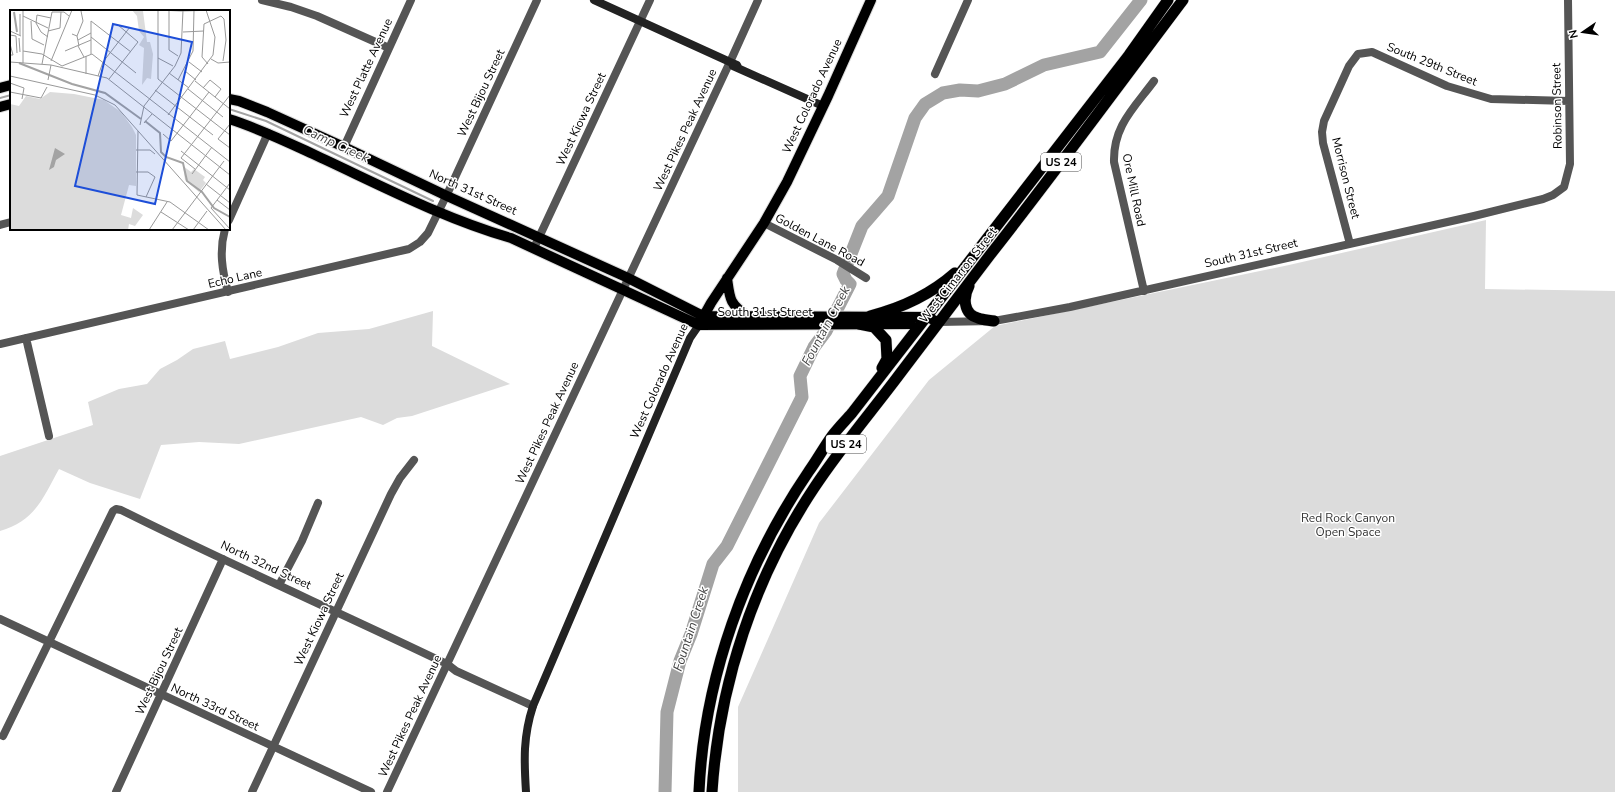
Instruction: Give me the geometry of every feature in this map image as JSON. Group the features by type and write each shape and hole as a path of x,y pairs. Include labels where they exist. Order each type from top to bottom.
{"highway":[{"name":"West Cimarron Street","path":"699,792 704,740 717,675 733,622 754,569 797,488 832,435 852,413 924,321 1129,55 1168,0"},
{"name":"West Cimarron Street","path":"712,792 717,743 731,672 750,613 766,574 789,528 814,487 870,411 1183,0"},
{"path":"870,316 906,305 922,297 940,285 972,258"},
{"path":"973,277 966,291 965,297 965,304 968,312 977,318 994,321"},
{"path":"852,413 887,359 886,340 884,336 874,327 859,324"}],"main road":[{"path":"594,0 823,106"},
{"name":"West Colorado Avenue","path":"526,792 524,749 527,725 533,706 690,338 727,278 764,223 787,182 871,0"},
{"path":"0,88 10,86"},
{"name":"North 31st Street","path":"230,99 254,106 628,278 701,320"},
{"path":"0,107 10,104"},
{"path":"230,119 268,133 438,212 486,231 511,238 623,289"},
{"path":"727,278 730,297 735,307 747,316"},
{"name":"South 31st Street","path":"623,289 684,319 846,320 870,316 938,322"},
{"name":"South 31st Street","path":"701,320 747,316 816,320"},
{"name":"South 31st Street","path":"846,320 859,324 924,321"}],"street":[{"path":"262,0 293,4 389,48"},
{"name":"West Platte Avenue","path":"344,147 411,0"},
{"name":"West Bijou Street","path":"447,196 537,0"},
{"name":"West Kiowa Street","path":"534,248 650,0"},
{"name":"West Pikes Peak Avenue","path":"387,792 758,0"},
{"path":"935,74 968,0"},
{"name":"Robinson Street","path":"1564,187 1570,164 1568,0"},
{"name":"South 29th Street","path":"1358,54 1372,52 1447,86 1491,99 1569,101"},
{"name":"Morrison Street","path":"1350,244 1323,143 1322,132 1324,121 1349,66 1358,54"},
{"name":"Ore Mill Road","path":"1144,291 1114,162 1114,152 1119,130 1154,81"},
{"path":"230,218 268,133"},
{"name":"South 31st Street","path":"938,322 994,321 1144,291 1543,199 1553,195 1564,187"},
{"name":"Echo Lane","path":"0,344 409,249 420,242 428,233 447,196"},
{"path":"0,225 10,222"},
{"name":"Golden Lane Road","path":"764,223 838,261 866,278"},
{"path":"225,230 221,256 228,292"},
{"path":"26,338 49,436"},
{"name":"West Kiowa Street","path":"252,792 391,494 400,478 414,460"},
{"path":"279,585 302,541 318,503"},
{"name":"North 32nd Street","path":"50,643 113,511 116,509 337,611 448,664 456,671 533,706"},
{"name":"West Bijou Street","path":"116,792 162,695 223,559"},
{"name":"North 33rd Street","path":"0,619 371,792"},
{"path":"3,736 50,643"}],"green space":[{"name":"Red Rock Canyon Open Space","path":"1486,220 1485,289 1615,291 1615,792 738,792 738,707 819,523 929,380 995,326 1289,265"},
{"path":"433,311 432,346 510,384 412,416 397,418 383,425 361,417 239,444 199,442 161,445 140,499 90,483 59,469 43,499 30,515 12,527 0,531 0,456 93,425 88,402 119,389 147,384 160,369 193,349 225,341 230,359 278,347 318,333 369,329"}],"waterway":[{"name":"Fountain Creek","path":"665,792 667,712 680,661 691,634 713,564 727,546 802,397 800,376 814,347 826,331 850,284 843,274 862,226 888,196 915,118 925,104 943,93 960,90 978,91 1005,84 1044,65 1100,52 1141,0"},
{"name":"Camp Creek","path":"0,98 10,95"},
{"name":"Camp Creek","path":"230,109 266,121 433,201"}]}
